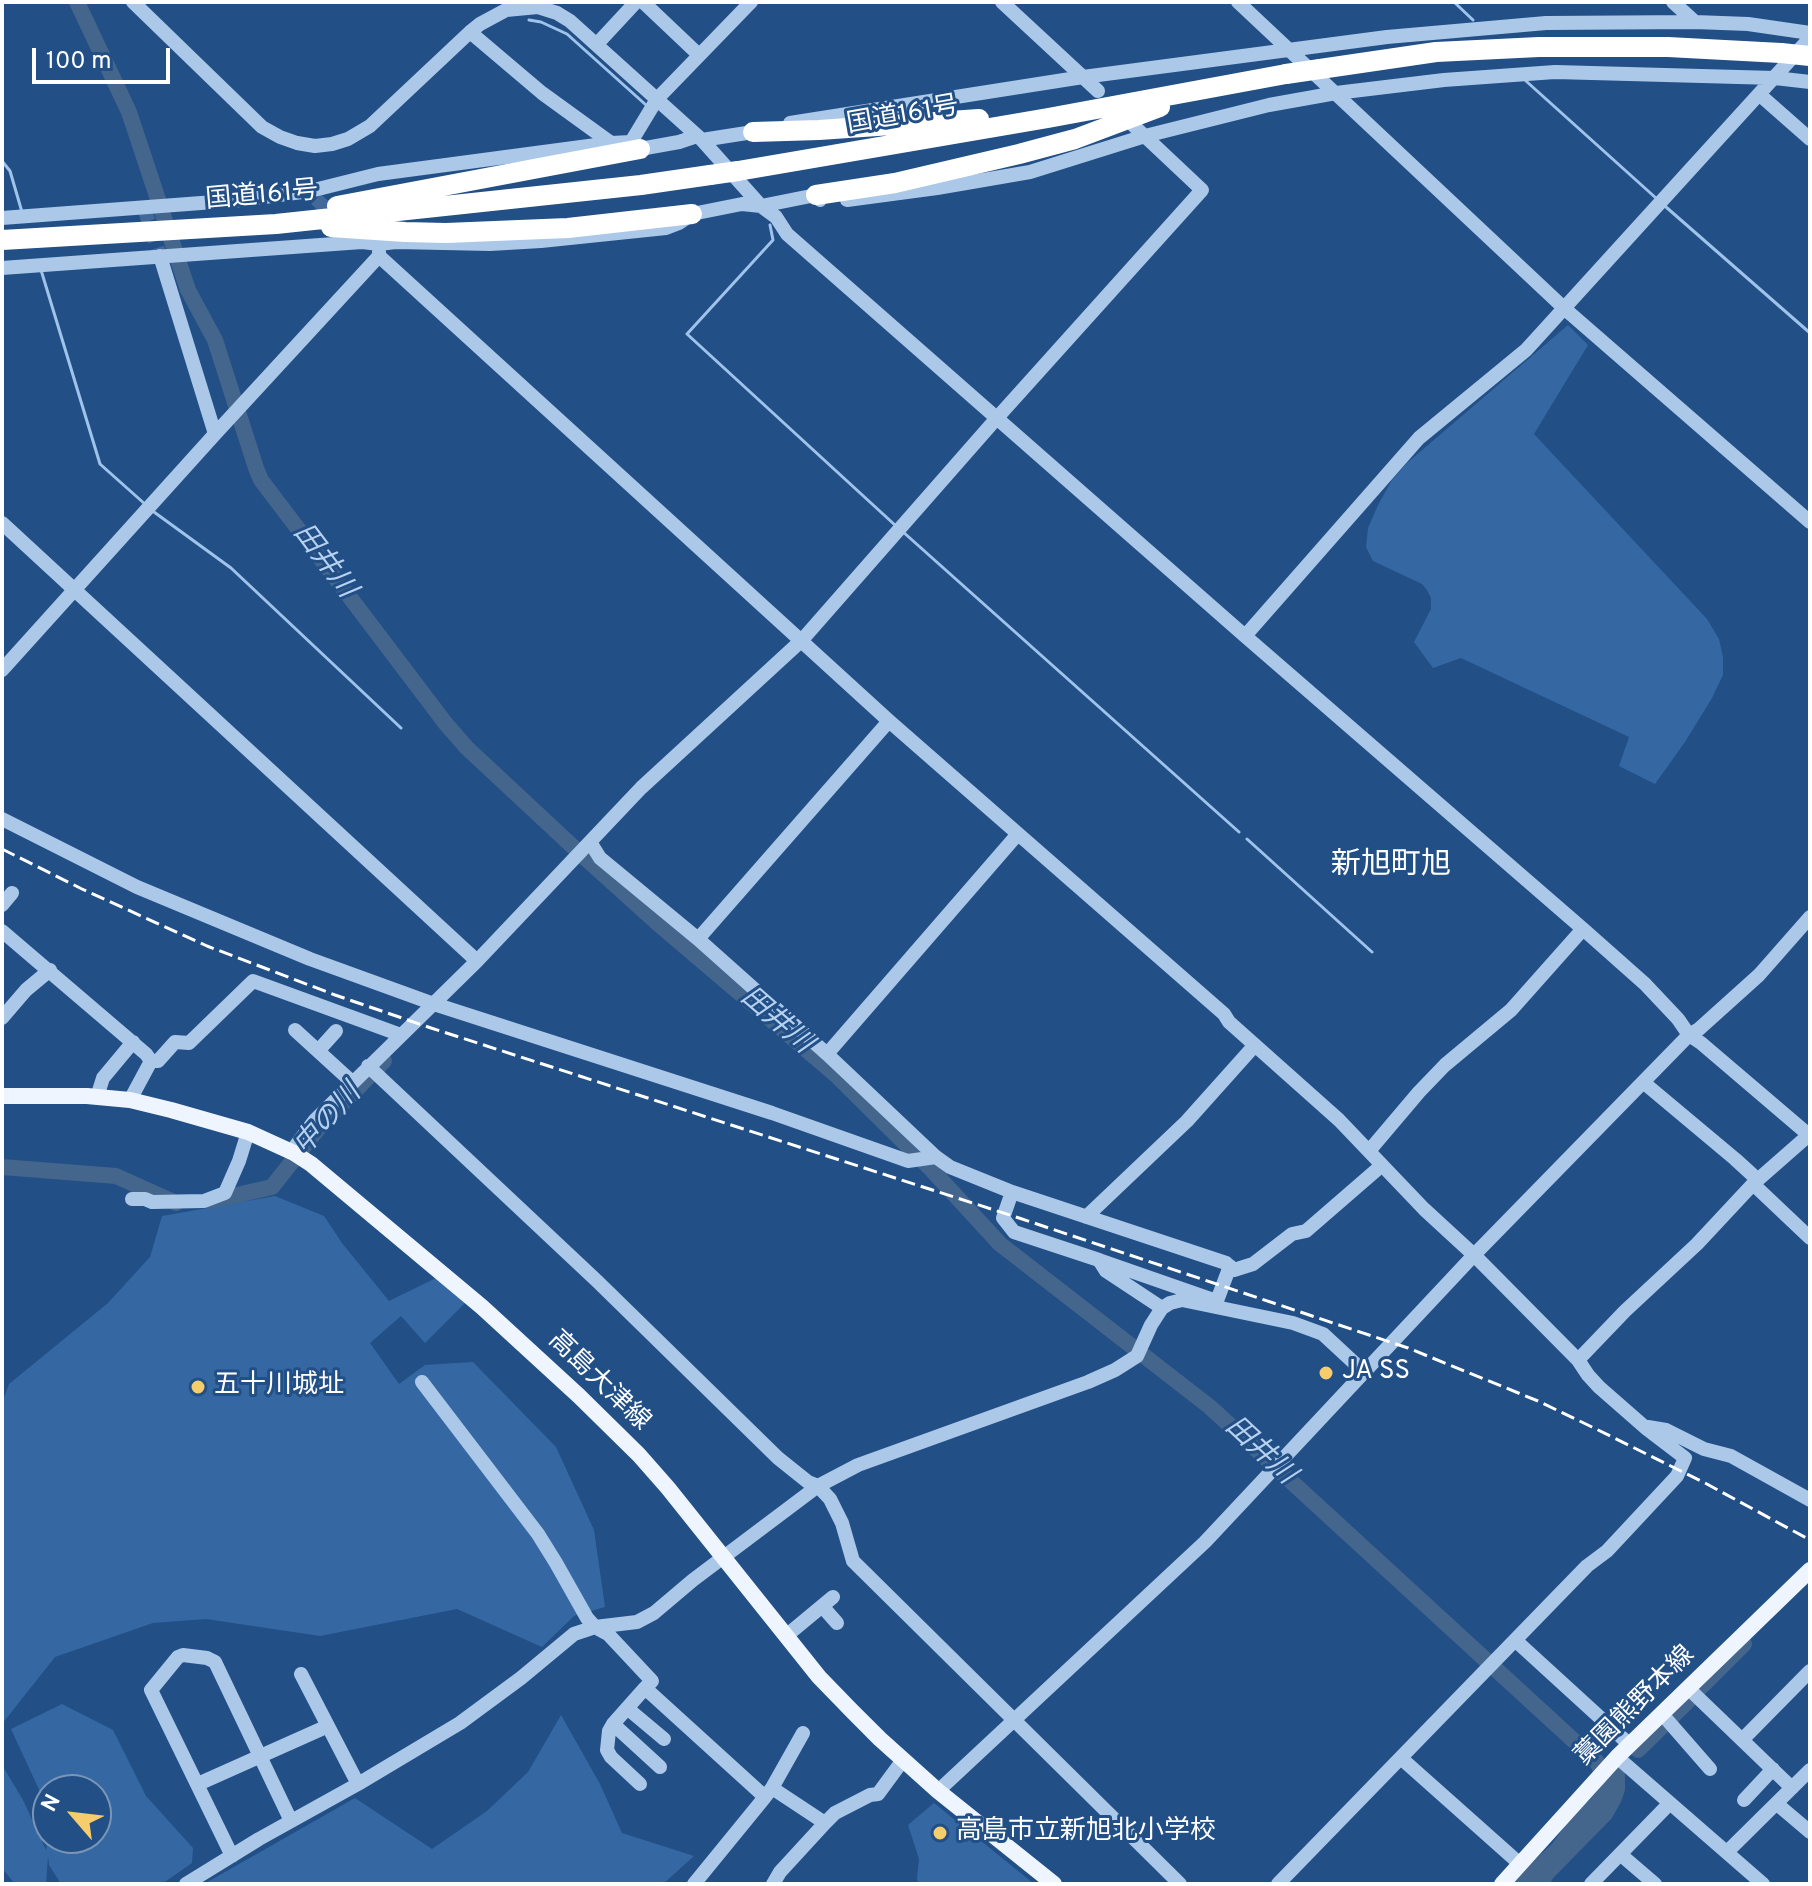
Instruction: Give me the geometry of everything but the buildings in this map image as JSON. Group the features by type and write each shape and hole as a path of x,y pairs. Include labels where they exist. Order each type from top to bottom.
{"highway":[{"name":"国道161号","path":"2,240 276,224 710,175 1286,74 1436,52 1539,47 1668,47 1810,56"},
{"path":"753,132 999,117 1177,88 1228,84"},
{"path":"816,195 895,183 1075,139 1228,84"},
{"path":"276,224 361,201 635,146"},
{"path":"276,224 446,233 568,228 692,214"}],"main road":[{"name":"高島大津線","path":"2,1096 97,1097 130,1100 171,1110 248,1132 295,1153 347,1192 482,1307 579,1396 668,1488 819,1677 903,1760 1050,1883"},
{"name":"藁園熊野本線","path":"1502,1884 1613,1761 1666,1719 1688,1688 1810,1570"}],"street":[{"path":"133,2 262,127 280,137 315,146 348,139 370,126 470,32 506,10 538,5 570,21 700,138 761,206 776,217 787,234 1645,984 1689,1035 1810,1135 1756,1182 1578,1360"},
{"path":"597,44 636,2"},
{"path":"643,2 699,55"},
{"path":"635,146 657,99 745,8 729,2"},
{"path":"1002,2 1098,91"},
{"path":"1238,2 1565,309 1810,522"},
{"path":"1673,2 1695,22"},
{"path":"2,218 313,195 378,174 611,143 635,146 753,132 771,126 1083,77 1387,37 1546,23 1695,22 1748,24 1810,35 1760,95 1565,309 1526,350 1419,438 1245,636"},
{"path":"470,32 542,93 611,143"},
{"path":"2,670 379,250 396,242 490,244 579,238 666,228 692,214 742,204 761,206 816,195 823,203 937,188 1044,168 1140,131 1336,93 1444,80 1555,72 1775,78 1810,82"},
{"path":"1760,95 1810,139"},
{"path":"295,1153 315,1120 477,961 641,788 802,640 1202,190 1140,131"},
{"path":"2,268 360,240 379,250 889,721 1224,1014 1229,1022 1339,1120 1381,1166 1578,1360 1599,1387 1685,1458 1677,1476 1607,1551 1587,1566 1278,1884"},
{"path":"162,256 215,434"},
{"path":"2,523 477,961"},
{"path":"698,939 889,721"},
{"path":"2,819 137,887 310,959 434,1004 772,1113 908,1161 932,1158"},
{"path":"827,1054 1017,835"},
{"path":"590,842 600,858 698,939 827,1054 932,1158 950,1167 1012,1192 1226,1263 1234,1270 1253,1264 1292,1234 1306,1231 1381,1166"},
{"path":"2,905 12,893"},
{"path":"938,1791 1205,1542 1474,1255 1689,1035 1759,975 1810,917"},
{"path":"1369,1151 1445,1065 1511,1010 1583,929"},
{"path":"2,931 133,1042 151,1061 158,1061 175,1042 189,1043 253,981 401,1035"},
{"path":"2,1018 26,990 50,970"},
{"path":"295,1030 352,1082"},
{"path":"318,1051 336,1031"},
{"path":"97,1097 103,1078 133,1042"},
{"path":"1086,1217 1187,1121 1255,1045"},
{"path":"130,1100 151,1061"},
{"path":"368,1066 597,1281 778,1458 808,1482 818,1486 830,1499 842,1523 853,1561 1180,1884"},
{"path":"1643,1082 1735,1159 1810,1238"},
{"path":"132,1199 152,1202 204,1201 225,1193 248,1132"},
{"path":"1012,1192 1003,1218 1014,1232 1211,1297 1215,1306"},
{"path":"1099,1260 1106,1271 1162,1308"},
{"path":"1215,1306 1230,1266"},
{"path":"186,1884 460,1723 574,1634 595,1627 637,1622 654,1613 818,1486 858,1465 1115,1370 1141,1349 1151,1325 1162,1308 1170,1303 1182,1300 1293,1323 1323,1334 1364,1372"},
{"path":"422,1382 538,1534 587,1618 608,1634 652,1681 609,1731 607,1750 611,1757 640,1784"},
{"path":"1644,1426 1666,1430 1704,1449 1731,1456 1810,1500"},
{"path":"786,1636 828,1601 837,1623"},
{"path":"1515,1640 1630,1745"},
{"path":"232,1856 151,1690 178,1657 207,1658 215,1662 291,1821"},
{"path":"1743,1739 1810,1671"},
{"path":"301,1674 358,1784"},
{"path":"645,1688 768,1793 825,1823"},
{"path":"1688,1688 1792,1788"},
{"path":"627,1708 664,1739"},
{"path":"1666,1719 1710,1769"},
{"path":"613,1724 660,1767"},
{"path":"198,1784 328,1726"},
{"path":"694,1884 768,1793 803,1733"},
{"path":"1402,1759 1520,1864"},
{"path":"773,1884 780,1872 835,1813 878,1794 903,1760"},
{"path":"1613,1761 1670,1803 1763,1884"},
{"path":"1744,1800 1773,1769"},
{"path":"1727,1852 1810,1770"},
{"path":"1591,1884 1670,1803"},
{"path":"1777,1804 1810,1832"},
{"path":"1620,1854 1655,1884"}],"shaded area":[{"path":"1568,325 1588,345 1534,434 1707,619 1719,639 1723,657 1723,675 1712,698 1655,784 1619,766 1629,737 1461,658 1433,668 1414,642 1431,609 1427,590 1422,584 1373,561 1366,547 1368,528 1378,505 1392,480 1407,463"},
{"path":"275,1196 324,1216 389,1301 436,1278 465,1303 425,1343 401,1316 370,1343 399,1384 425,1365 473,1362 556,1447 594,1530 605,1607 574,1616 542,1647 457,1609 320,1636 206,1619 153,1623 55,1657 2,1724 2,1403 9,1384 108,1303 150,1257 162,1216"},
{"path":"62,1704 113,1730 146,1796 193,1848 192,1863 162,1884 61,1884 49,1865 48,1856 46,1884 15,1884 2,1868 2,1765 32,1820 32,1854 112,1854 112,1774 32,1774 11,1729"},
{"path":"561,1715 600,1784 622,1833 694,1856 663,1884 204,1884 355,1798 432,1849 487,1811 528,1772"},
{"path":"934,1803 1033,1883 918,1884 919,1859 908,1825"}],"waterway":[{"name":"田井川","path":"77,2 129,112 188,290 215,340 261,480 446,724 467,748 584,857 837,1076 931,1169 1000,1244 1210,1407 1597,1762 1604,1776 1606,1788 1603,1797 1558,1849 1521,1884"},
{"path":"1454,2 1473,20"},
{"path":"529,20 567,34 646,105"},
{"path":"1526,81 1657,199"},
{"path":"2,161 10,171 22,212"},
{"path":"1666,207 1810,333"},
{"path":"770,225 773,240 687,334 896,526"},
{"path":"41,270 100,464 146,505"},
{"path":"154,512 231,568 401,728"},
{"path":"902,531 1239,832"},
{"path":"1247,839 1372,952"},
{"name":"中の川","path":"210,1201 272,1187 317,1130 384,1061"},
{"name":"中の川","path":"2,1167 116,1176 176,1203"},
{"path":"1697,1691 1744,1644"},
{"path":"1638,1750 1689,1700"},
{"path":"1540,1884 1605,1814 1617,1789 1617,1774"}],"tunnel":[{"path":"316,199 339,221"},
{"path":"144,208 160,256"}],"railway":[{"path":"2,849 207,946 335,995 1408,1348 1538,1401 1705,1483 1810,1540"}],"place":[{"name":"JA SS","path":"1326,1373"},
{"name":"五十川城址","path":"198,1387"},
{"name":"高島市立新旭北小学校","path":"940,1833"}],"district":[{"name":"新旭町旭","path":"1391,867"}]}
